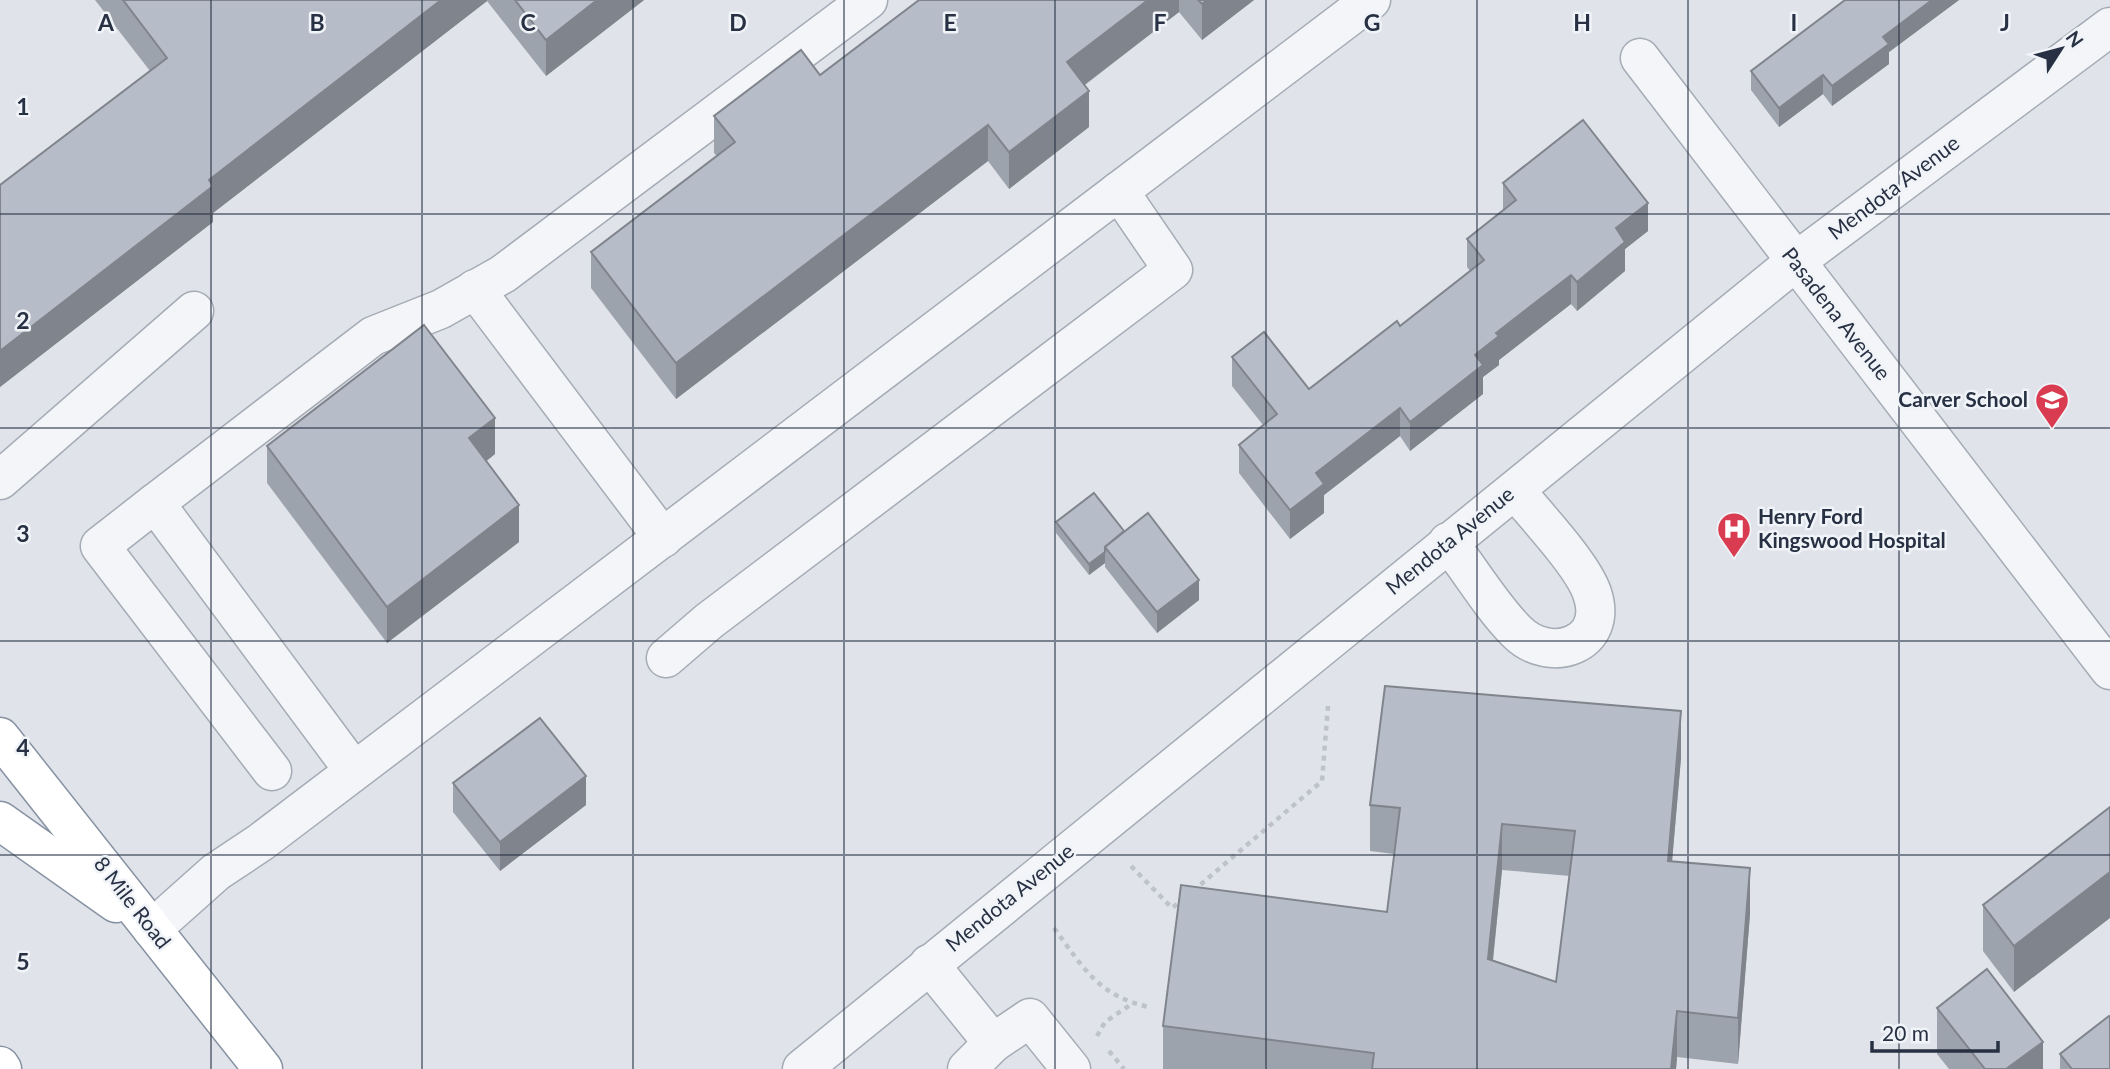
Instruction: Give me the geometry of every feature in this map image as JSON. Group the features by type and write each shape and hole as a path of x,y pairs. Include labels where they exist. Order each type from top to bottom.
{"highway":[{"name":"8 Mile Road","path":"0,737 262,1069"},
{"path":"0,821 152,929"}],"street":[{"path":"272,771 100,546 373,336 441,309 503,274 868,0"},
{"path":"152,929 216,872 663,538 1371,0"},
{"name":"Mendota Avenue","path":"817,1064 929,964 1796,262 2110,27"},
{"name":"Pasadena Avenue","path":"1640,58 2110,670"},
{"path":"666,658 709,621 1173,270 1119,191"},
{"path":"475,289 663,538"},
{"path":"4,469 194,311"},
{"path":"1448,542 1517,632 1543,646 1570,646 1581,642 1592,629 1596,612 1587,580 1515,489"},
{"path":"155,503 354,771"},
{"path":"929,964 980,1056 1030,1018 1071,1069"}],"path":[{"path":"1131,866 1172,908 1322,781 1328,706"},
{"path":"1054,928 1096,984 1133,1003 1149,1007"},
{"path":"1124,1069 1096,1035 1105,1022 1133,1003"}],"building":[{"path":"123,0 441,0 209,180 213,186 0,351 0,185 167,58"},
{"path":"515,0 597,0 546,40"},
{"path":"919,0 1148,0 1067,62 1089,91 1009,152 988,125 676,363 591,252 735,142 714,116 801,50 820,75"},
{"path":"1845,0 1932,0 1883,37 1889,44 1832,86 1823,75 1779,108 1751,71"},
{"path":"1583,120 1648,203 1616,228 1625,242 1577,282 1571,275 1496,333 1499,336 1475,355 1483,365 1410,422 1400,408 1316,473 1324,484 1290,510 1239,445 1277,414 1232,357 1264,332 1309,389 1397,321 1400,326 1484,260 1467,239 1516,200 1503,183"},
{"path":"424,325 495,418 469,438 519,505 387,607 267,446"},
{"path":"1094,493 1124,531 1105,547 1105,552 1089,564 1056,522"},
{"path":"1148,513 1199,580 1157,612 1105,547"},
{"path":"1385,686 1681,711 1668,861 1750,868 1738,1018 1677,1011 1671,1069 1372,1069 1374,1053 1163,1026 1181,885 1387,912 1400,808 1370,805","holes":["1502,824 1575,831 1556,982 1488,959"]},
{"path":"540,718 586,776 500,842 453,783"},
{"path":"2110,807 2110,872 2014,946 1983,905"},
{"path":"1987,969 2043,1042 2006,1069 1985,1069 1937,1008"},
{"path":"2109,1016 2110,1069 2072,1069 2060,1054"}],"place":[{"name":"Carver School","path":"2052,430"},
{"name":"Henry Ford Kingswood Hospital","path":"1734,559"}]}
